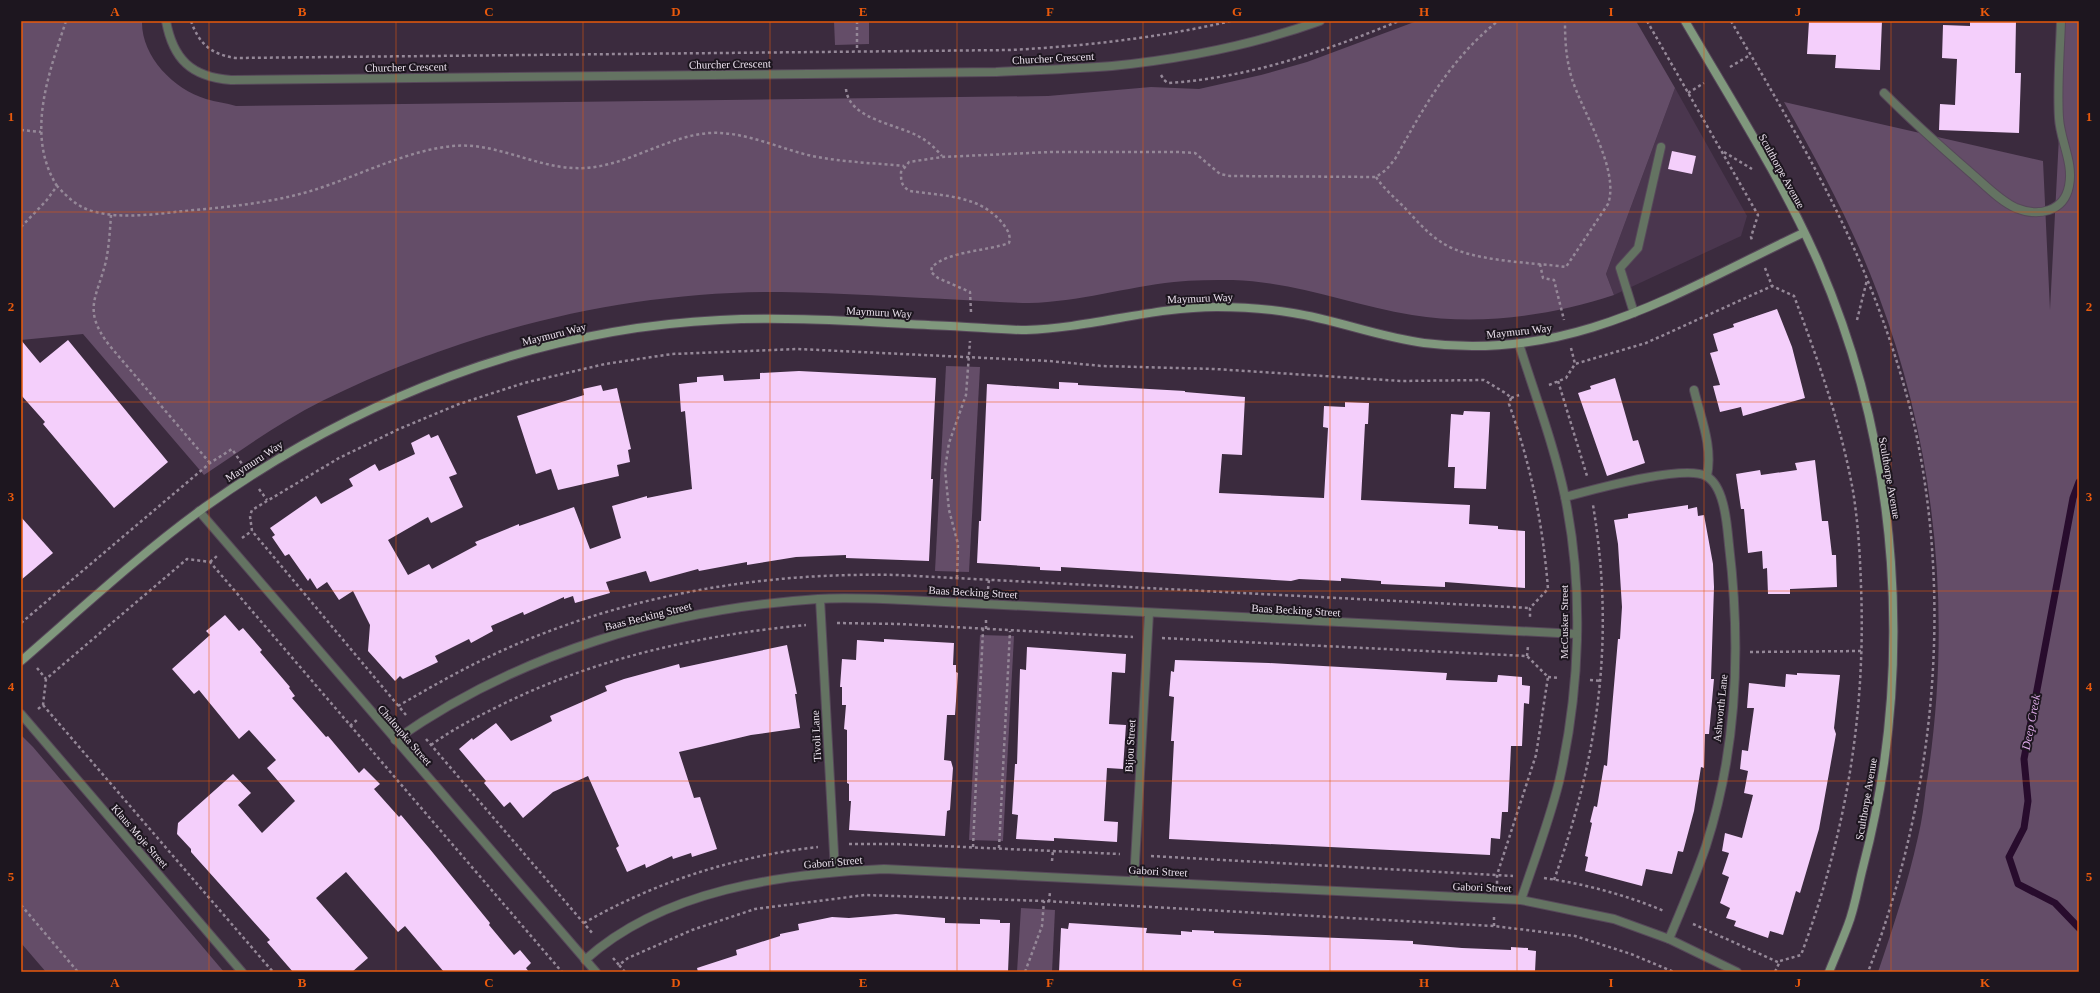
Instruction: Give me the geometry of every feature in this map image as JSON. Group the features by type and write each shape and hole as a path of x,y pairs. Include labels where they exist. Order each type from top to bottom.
{"street":[{"name":"Churcher Crescent","path":"166,21 170,39 180,58 198,72 219,79 231,80 996,72 1112,66 1199,53 1280,34 1320,21"},
{"name":"Sculthorpe Avenue","path":"1685,21 1778,185 1803,233 1836,307 1859,379 1879,468 1893,583 1894,627 1890,718 1873,830 1848,924 1829,972"},
{"path":"1884,93 1914,123 1995,193 2015,207 2027,212 2038,213 2048,211 2063,200 2069,187 2070,172 2059,120 2061,21"},
{"path":"1634,314 1620,268 1638,248 1661,147"},
{"name":"Maymuru Way","path":"21,661 129,568 199,511 256,472 332,428 416,389 500,359 541,347 583,337 671,324 766,319 1023,330 1061,327 1176,309 1220,307 1293,313 1383,336 1422,343 1461,346 1519,344 1568,336 1591,330 1634,314 1659,304 1803,233"},
{"name":"McCusker Street","path":"1519,344 1547,428 1565,497 1575,564 1577,634 1571,719 1565,751 1558,783 1521,900"},
{"path":"1565,497 1675,473 1696,472 1707,476 1710,462 1709,448 1694,390"},
{"name":"Ashworth Lane","path":"1669,939 1706,845 1715,810 1730,731 1737,652 1732,572 1722,499 1715,485 1707,476"},
{"name":"Chaloupka Street","path":"199,511 596,972"},
{"name":"Baas Becking Street","path":"395,740 443,707 548,657 585,644 674,619 747,606 820,599 906,600 1577,634"},
{"name":"Tivoli Lane","path":"820,599 835,871"},
{"name":"Bijou Street","path":"1134,880 1134,855 1149,613"},
{"name":"Klaus Moje Street","path":"21,714 242,972"},
{"name":"Gabori Street","path":"585,960 620,932 684,903 751,885 835,871 919,869 1521,900 1614,919 1669,939 1737,972"}],"path":[{"path":"66,21 48,79 41,132 46,166 57,186 68,198 81,207 95,212 111,215 171,212 278,199 314,190 416,154 453,146 493,148 557,166 575,169 616,162 695,135 728,134 745,136 812,156 904,166"},
{"path":"191,21 194,32 208,50 222,56 235,58 1011,50 1060,47 1154,36 1231,21"},
{"path":"857,21 857,51"},
{"path":"1154,36 1160,74 1164,80 1168,83 1204,81 1269,66 1315,53 1399,21"},
{"path":"971,310 970,292 938,278 931,272 932,267 940,262 960,255 1009,243 1011,238 1007,228 997,216 989,210 965,199 910,191 903,187 900,180 901,172 904,166 909,162 942,157 1051,152 1177,152 1195,153 1220,174 1230,176 1376,177 1386,170 1395,159 1441,79 1477,39 1498,21"},
{"path":"1376,177 1382,186 1440,242 1476,255 1566,267 1608,204 1612,194 1608,170 1568,63 1565,21"},
{"path":"1648,21 1758,215 1751,237 1772,286 1794,296 1817,357 1835,414 1853,491 1860,557 1862,651 1852,763 1846,802 1821,898 1801,955 1780,961 1776,972"},
{"path":"846,91 848,100 866,114 879,121 919,136 935,148 942,157"},
{"path":"21,130 41,132"},
{"path":"21,227 46,201 57,186"},
{"path":"111,215 106,259 95,292 95,321 101,335 109,345 210,464"},
{"path":"1540,264 1543,278 1554,280 1575,364"},
{"path":"1857,322 1867,280"},
{"path":"1558,381 1566,378 1575,364 1646,343 1772,286"},
{"path":"625,972 431,745 252,531 250,516 252,510 339,458 399,429 459,404 524,383 605,364 672,354 798,349 969,357 1102,366 1230,370 1401,381 1484,380 1511,398 1509,404 1533,481 1541,520 1548,589 1530,608"},
{"path":"957,578 958,544 949,510 945,469 949,443 966,395 969,357"},
{"path":"21,623 210,464 232,449"},
{"path":"273,972 43,705 46,679 187,559 210,562 562,972"},
{"path":"431,745 474,718 521,695 599,665 643,651 729,634 821,624 900,624 1010,631 1528,656 1548,678 1536,755 1497,874 999,848 896,844 833,845 806,848 731,862 677,880 610,908 584,923"},
{"path":"973,847 983,629"},
{"path":"999,848 1010,631"},
{"path":"1737,652 1862,651"},
{"path":"1554,880 1584,886 1648,904 1780,963"},
{"path":"619,965 634,955 692,930 755,910 865,895 1044,901 1486,926 1575,936 1631,954 1674,972"},
{"path":"1025,972 1042,926 1044,901"},
{"path":"21,906 78,972"}],"shaded area":[{"path":"21,21 142,21 143,34 147,47 161,69 171,79 182,88 206,99 236,106 1048,96 1151,87 1199,89 1261,75 1307,62 1417,21 1636,21 1675,88 1606,274 1614,295 1565,309 1514,317 1489,319 1438,318 1390,311 1301,289 1233,280 1196,280 1156,284 1066,300 1029,303 781,292 721,294 662,299 603,308 545,320 487,335 431,354 376,376 306,409 262,436 204,475 83,334 21,340"},
{"path":"834,21 869,21 869,44 835,45"},
{"path":"2065,21 2079,21 2079,972 1878,972 1910,871 1922,819 1934,725 1938,662 1938,600 1934,538 1926,475 1914,414 1898,353 1878,294 1858,244 1835,196 1784,102 2043,161 2050,310"},
{"path":"1675,88 1747,216 1741,236 1614,295 1606,274"},
{"path":"946,366 980,367 969,572 935,571"},
{"path":"980,635 1014,636 1003,841 969,840"},
{"path":"21,735 33,747 224,972 46,972 21,943"},
{"path":"1021,908 1055,910 1052,972 1017,972"}],"building":[{"path":"1809,21 1882,21 1880,70 1835,68 1836,55 1807,54"},
{"path":"1970,21 2016,21 2015,73 2021,73 2019,133 1939,130 1940,104 1955,105 1957,59 1942,58 1943,25 1970,26"},
{"path":"1672,151 1696,156 1692,174 1668,169"},
{"path":"1777,309 1792,347 1805,398 1743,416 1741,407 1720,412 1713,386 1720,385 1710,353 1718,351 1713,334 1734,327 1733,324"},
{"path":"21,340 40,363 68,340 168,462 114,508 43,424 45,422 21,395"},
{"path":"799,371 936,378 929,561 846,558 846,555 796,557 747,565 747,562 699,571 698,569 650,582 646,571 606,582 610,593 575,603 573,596 564,599 564,597 524,615 523,612 491,626 493,631 471,643 469,639 435,656 438,662 403,679 400,676 395,681 368,651 370,625 353,591 339,600 327,582 317,589 310,578 308,581 289,554 285,556 272,537 275,535 270,528 316,496 321,504 353,486 349,479 375,464 379,471 415,454 411,443 429,434 431,438 438,435 457,474 449,477 463,507 431,523 428,517 388,540 408,575 429,564 432,569 477,545 475,542 519,524 519,526 574,507 590,549 621,538 612,506 647,496 647,498 692,489 685,411 681,412 679,384 697,382 697,377 723,375 724,381 760,379 760,373"},
{"path":"1615,378 1633,441 1638,440 1645,463 1607,476 1578,393 1591,389 1590,386"},
{"path":"1059,382 1078,383 1078,385 1185,391 1245,397 1242,455 1222,454 1219,493 1324,498 1328,428 1323,427 1324,406 1345,407 1345,402 1369,403 1368,424 1365,424 1361,500 1470,505 1469,524 1498,526 1498,529 1525,531 1525,588 1445,582 1445,587 1381,584 1381,581 1341,578 1341,581 1299,579 1291,581 1061,567 1061,571 1040,570 1040,567 977,563 979,521 981,521 987,384 1059,389"},
{"path":"601,385 603,391 617,388 631,449 628,450 630,462 617,465 619,476 558,490 551,469 536,474 517,416 584,395 583,389"},
{"path":"1464,411 1490,412 1486,489 1454,488 1455,467 1448,467 1451,414 1463,415"},
{"path":"1815,460 1822,521 1828,521 1832,555 1836,555 1837,587 1790,589 1790,594 1768,594 1767,568 1763,569 1762,551 1748,553 1744,509 1741,509 1736,474 1760,470 1761,475 1797,470 1795,463"},
{"path":"1688,505 1688,509 1697,507 1698,516 1704,515 1713,564 1714,587 1711,679 1714,679 1709,734 1705,734 1704,768 1701,767 1694,811 1683,852 1678,851 1672,874 1646,869 1642,886 1585,871 1588,857 1585,856 1592,823 1590,822 1594,806 1597,807 1604,765 1607,766 1618,639 1620,639 1622,607 1618,544 1614,520 1628,518 1628,514"},
{"path":"21,517 53,553 21,580"},
{"path":"225,615 239,631 243,628 262,650 260,652 290,687 289,688 295,696 292,698 326,737 328,736 359,773 364,768 380,784 374,789 399,817 401,815 429,848 514,955 520,950 531,963 526,968 529,972 444,972 405,926 398,932 346,872 316,898 368,958 352,972 293,972 267,942 270,940 191,852 191,849 177,834 178,823 233,774 251,793 238,805 262,833 295,801 267,768 276,760 249,730 239,739 199,690 194,694 172,669 210,635 206,631"},
{"path":"884,639 954,643 953,665 956,665 956,672 958,673 955,715 947,715 944,760 951,761 953,768 950,810 947,811 945,836 849,830 851,801 849,801 849,784 847,783 847,730 844,729 846,705 842,705 842,687 840,687 842,659 856,660 857,640 884,642"},
{"path":"787,645 797,694 795,694 800,728 751,735 679,752 694,798 700,797 717,849 692,857 691,853 673,859 672,856 646,868 645,864 627,872 616,848 619,846 588,776 553,792 523,818 510,802 504,807 484,783 486,781 459,749 472,738 473,740 496,723 511,741 552,721 550,716 607,691 605,686 624,679 679,664 680,668"},
{"path":"1027,647 1126,654 1125,673 1112,672 1109,724 1126,725 1123,769 1107,768 1104,821 1118,822 1117,842 1054,838 1054,841 1016,839 1018,815 1012,814 1015,764 1017,764 1020,669 1026,670"},
{"path":"1175,660 1269,663 1447,673 1446,680 1497,682 1498,675 1522,677 1522,685 1530,686 1529,704 1524,703 1522,746 1511,746 1508,812 1502,812 1500,839 1491,838 1490,855 1169,839 1174,741 1171,741 1174,697 1169,696 1171,671 1174,672"},
{"path":"1797,673 1840,675 1834,728 1836,734 1819,829 1800,893 1796,891 1783,935 1770,931 1768,938 1734,926 1736,921 1726,918 1730,908 1720,903 1729,877 1722,874 1729,853 1722,851 1725,833 1742,838 1753,795 1744,793 1748,771 1740,769 1742,750 1748,751 1754,708 1747,708 1749,683 1785,687 1786,674 1797,675"},
{"path":"896,914 945,918 945,923 980,924 980,919 1000,920 1000,923 1010,923 1008,972 698,972 697,968 737,955 736,950 780,936 780,934 799,930 798,924 832,917 849,918"},
{"path":"1069,923 1147,928 1146,933 1181,935 1181,931 1192,932 1192,930 1214,931 1214,933 1413,941 1413,944 1462,948 1511,950 1511,947 1528,948 1528,950 1536,951 1535,972 1059,972 1061,928 1068,929"}],"waterway":[{"name":"Deep Creek","path":"2079,482 2073,498 2024,759 2028,801 2024,828 2009,857 2018,884 2055,903 2079,928"}]}
